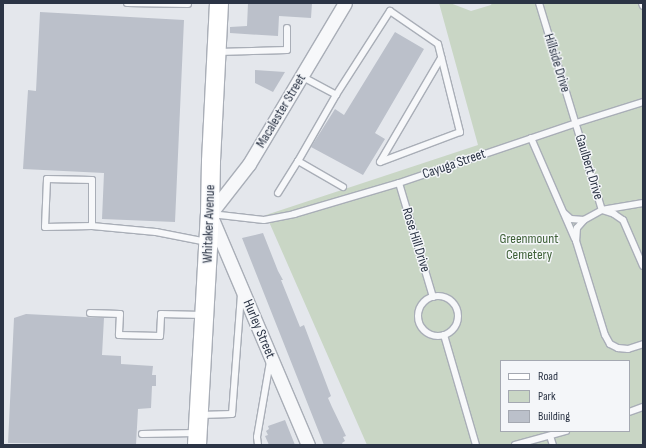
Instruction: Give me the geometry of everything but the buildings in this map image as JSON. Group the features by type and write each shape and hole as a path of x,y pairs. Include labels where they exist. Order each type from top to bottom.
{"main road":[{"name":"Whitaker Avenue","path":"197,439 210,214 211,161 219,3"}],"street":[{"name":"Macalester Street","path":"210,214 249,164 345,3"},
{"name":"Hurley Street","path":"210,214 308,445"}],"lane":[{"path":"122,3 188,4"},
{"name":"Hillside Drive","path":"539,3 576,123"},
{"path":"278,193 336,95 390,11 438,44 460,132 380,162 441,58"},
{"path":"216,52 287,50 287,28"},
{"path":"301,76 336,95"},
{"name":"Cayuga Street","path":"210,214 264,220 294,214 398,183 643,102"},
{"name":"Gaulbert Drive","path":"576,123 602,210 614,214 623,220 643,266"},
{"path":"531,138 576,241 605,335 610,344 618,348 628,349 643,344"},
{"path":"298,161 343,187"},
{"path":"92,226 92,180 47,179 45,227 92,226 156,232 208,242"},
{"name":"Rose Hill Drive","path":"398,183 433,297"},
{"path":"576,241 577,228 584,220 602,210 643,204"},
{"path":"563,213 571,219 584,220"},
{"path":"199,415 232,414 241,287"},
{"path":"433,297 446,298 452,302 458,314 455,327 444,336 431,335 426,332 419,322 418,315 422,304 433,297"},
{"path":"90,313 120,314 119,335 160,336 160,314 204,315"},
{"path":"444,336 476,445"},
{"path":"258,445 257,437 271,357"},
{"path":"630,412 643,408"},
{"path":"515,445 563,432"},
{"path":"142,434 197,439"},
{"path":"550,436 553,445"}],"green space":[{"name":"Greenmount Cemetery","path":"439,3 450,3 471,11 491,5 492,3 643,3 643,445 367,445 266,215 478,145"}]}
